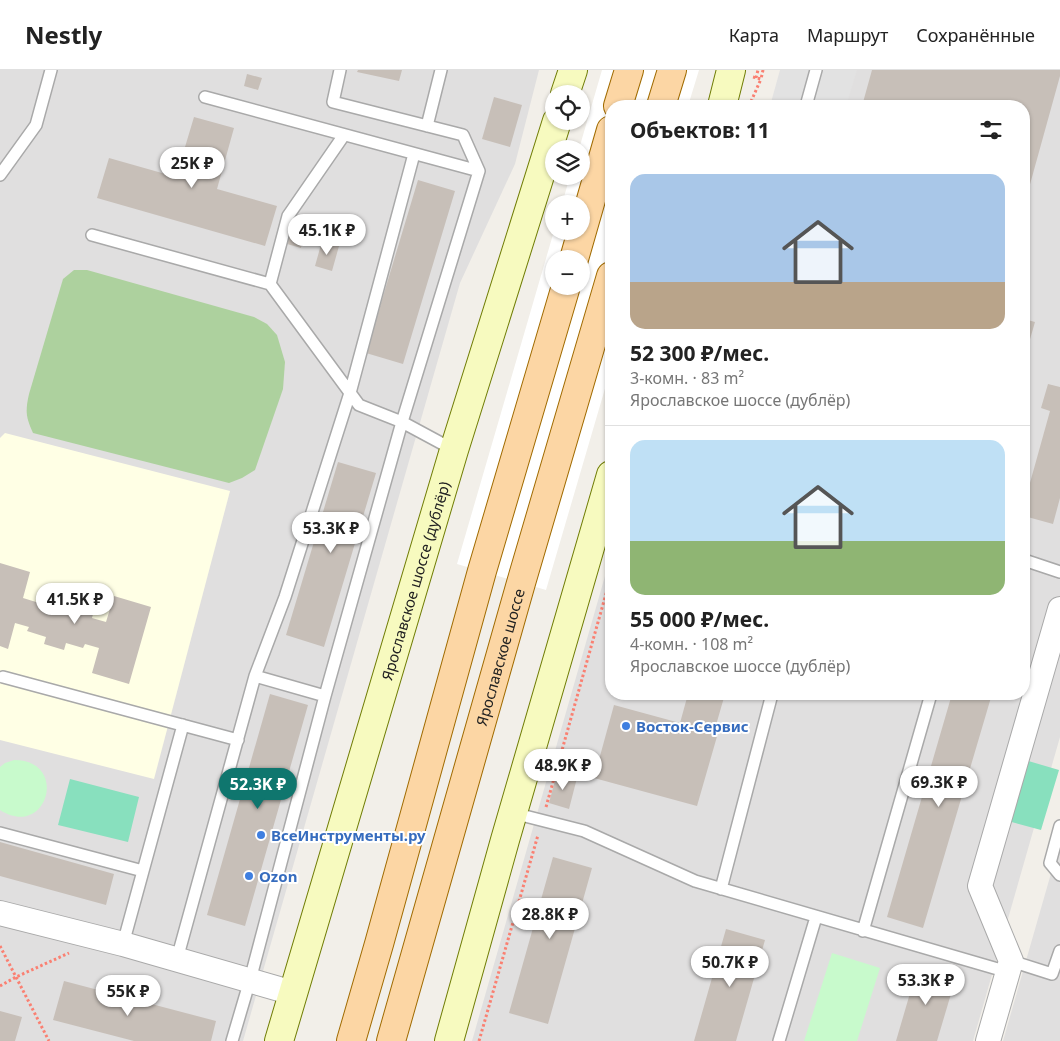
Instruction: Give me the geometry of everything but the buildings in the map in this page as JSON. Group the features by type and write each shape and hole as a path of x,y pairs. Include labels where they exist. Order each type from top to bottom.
{"main road":[{"path":"620,100 629,70"},
{"path":"663,100 672,70"},
{"path":"577,250 605,151"},
{"path":"351,1041 482,571 563,295"},
{"name":"Ярославское шоссе","path":"391,1041 521,583 605,296"}],"street":[{"path":"568,85 573,70"},
{"path":"726,100 745,75"},
{"name":"Ярославское шоссе (дублёр)","path":"279,1041 454,450 554,130"},
{"path":"449,1041 605,496"},
{"path":"988,1041 1009,966 980,886 1060,609"},
{"path":"0,913 112,941 293,993"}],"lane":[{"path":"0,176 36,125 50,70"},
{"path":"232,1041 250,980 325,696 402,422 479,171 463,135 333,102 340,70"},
{"path":"427,126 441,70"},
{"path":"808,100 816,70"},
{"path":"205,96 479,171"},
{"path":"270,284 288,216 344,135"},
{"path":"177,959 255,676 285,597 350,393 414,154"},
{"path":"92,235 270,284 359,405 402,422 454,450"},
{"path":"1030,562 1060,572"},
{"path":"255,676 325,696"},
{"path":"3,677 238,740"},
{"path":"721,888 770,700"},
{"path":"863,931 930,700"},
{"path":"112,941 143,871 183,725"},
{"path":"513,814 584,831 695,881 863,931 1009,966 1052,974 1060,951"},
{"path":"1060,826 1050,863 1060,875"},
{"path":"0,833 143,871"},
{"path":"779,1041 816,916"}],"path":[{"path":"745,75 758,70"},
{"path":"752,100 763,70"},
{"path":"745,75 761,79"},
{"path":"0,986 16,977 112,941"},
{"path":"0,946 49,1041"}],"shaded area":[{"path":"0,70 539,70 515,164 460,283 243,1041 0,1041"},
{"path":"780,70 857,70 848,100 772,100"},
{"path":"832,70 1060,70 1060,737 973,1041 472,1041 605,576 605,700 1030,700 1030,100 824,100"},
{"path":"5,433 230,491 154,779 0,740 0,438"},
{"path":"1060,842 1060,1041 1003,1041"}],"green space":[{"path":"74,270 87,270 254,317 267,324 277,335 285,362 283,389 255,470 229,483 33,433 27,414 29,394 63,279"},
{"path":"14,760 31,763 42,772 47,784 46,796 40,807 30,815 16,816 0,810 0,767"},
{"path":"1025,760 1059,770 1041,830 1008,821"},
{"path":"70,779 139,797 128,842 58,825"},
{"path":"832,953 880,968 857,1041 804,1041"}],"pier":[{"path":"602,70 699,70 690,100 605,100 605,388 546,590 457,564 545,262 545,295 590,295 590,250 548,250 551,240 590,240 590,195 565,195 567,185 590,185 590,140 582,140 585,130 590,130 590,111"}],"place":[{"name":"Восток-Сервис","path":"626,726"},
{"name":"ВсеИнструменты.ру","path":"261,835"},
{"name":"Ozon","path":"249,876"}]}
